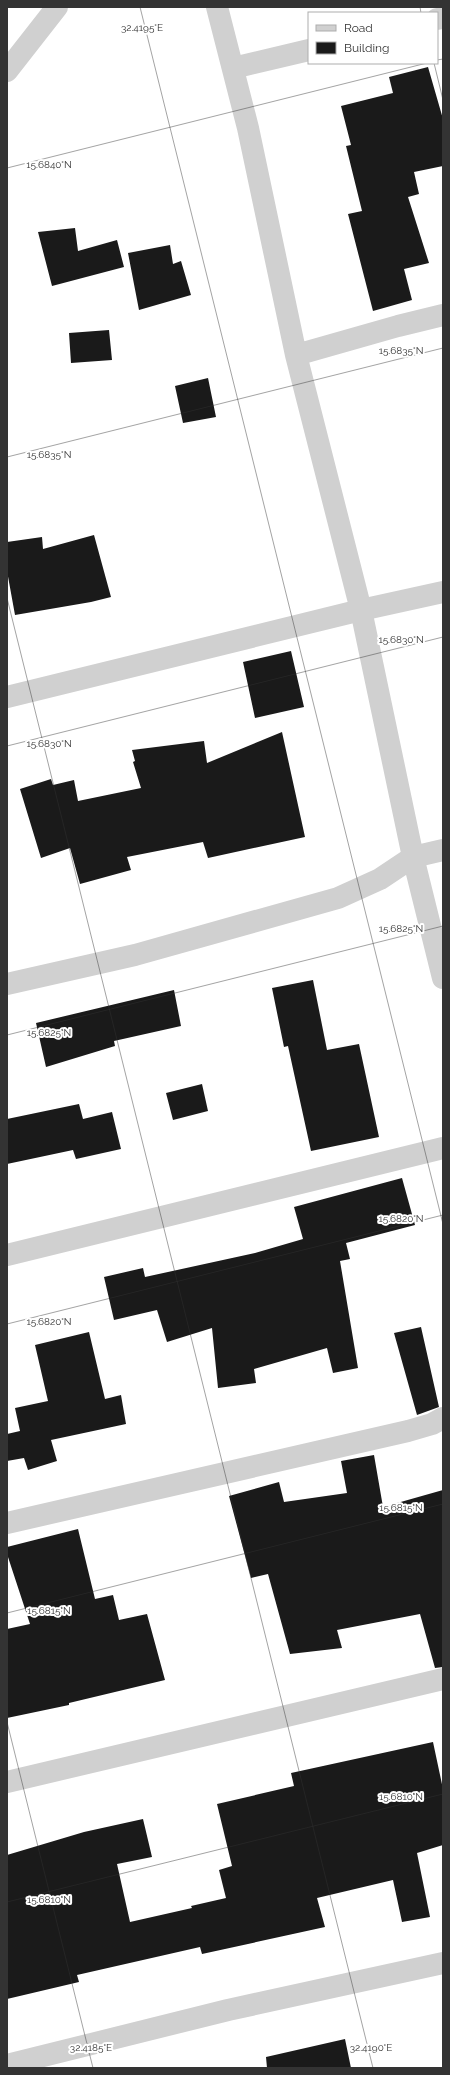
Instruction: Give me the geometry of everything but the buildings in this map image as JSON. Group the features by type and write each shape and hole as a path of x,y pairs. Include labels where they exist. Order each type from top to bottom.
{"street":[{"path":"7,71 17,45 57,7"},
{"path":"217,7 248,128 296,355 361,610 413,857 443,978"},
{"path":"233,68 308,50"},
{"path":"296,355 398,326 443,316"},
{"path":"7,697 361,610 443,592"},
{"path":"7,984 135,955 338,898 380,880 413,857 443,850"},
{"path":"7,1255 443,1148"},
{"path":"7,1523 408,1431 432,1424 443,1418"},
{"path":"7,1782 443,1679"},
{"path":"7,2065 228,2010 443,1963"}]}
